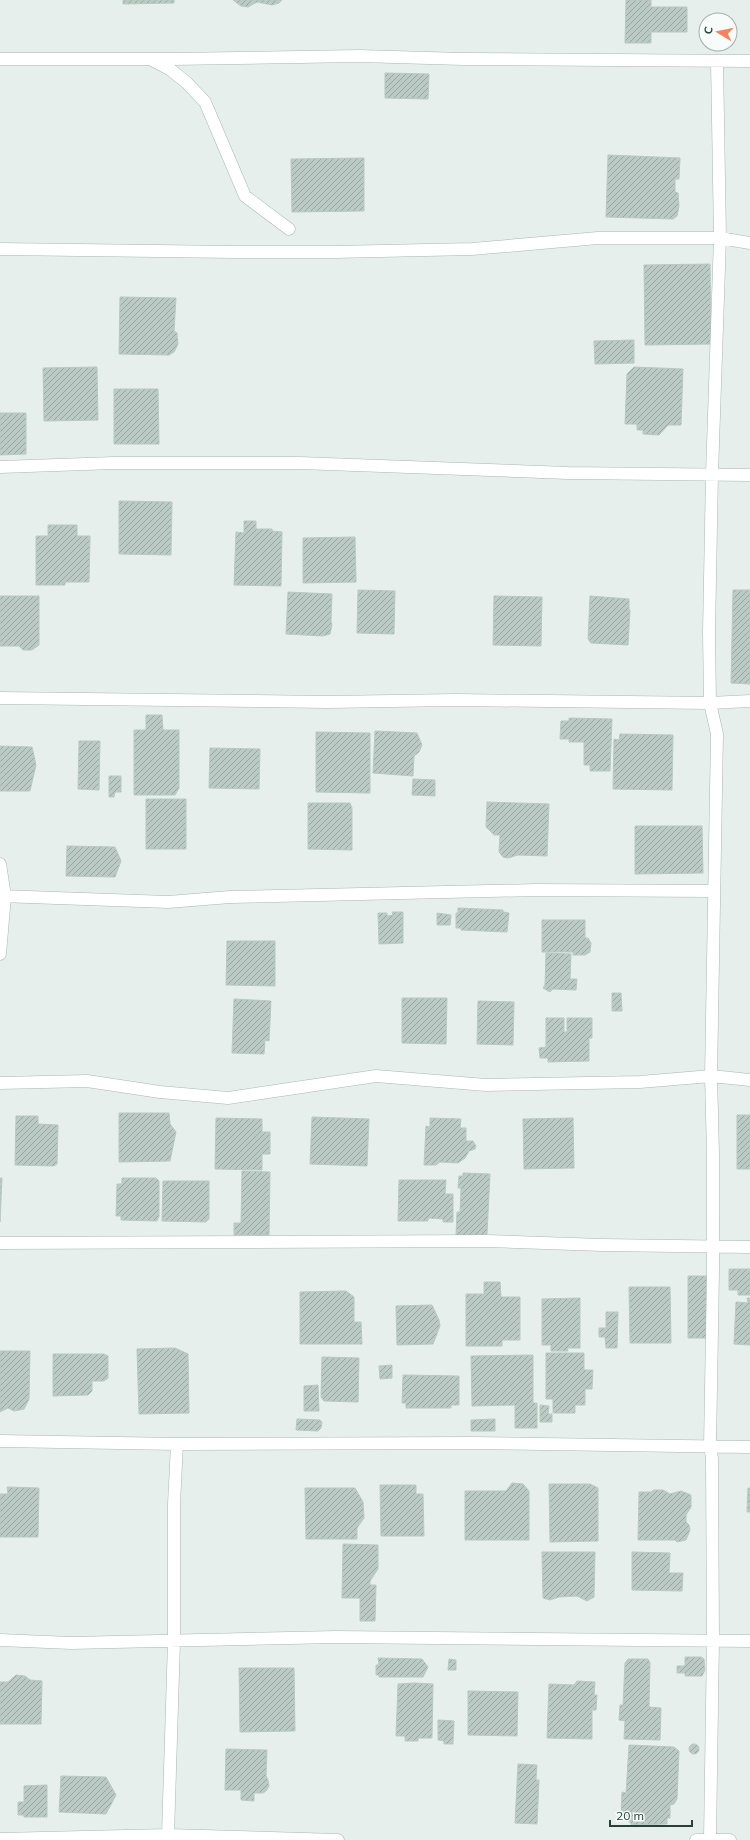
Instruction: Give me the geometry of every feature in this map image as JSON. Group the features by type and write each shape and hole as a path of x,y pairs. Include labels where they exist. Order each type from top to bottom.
{"street":[{"path":"0,59 150,59 359,56 463,59 750,61"},
{"path":"150,59 171,70 188,82 205,102 245,196 289,229"},
{"path":"710,1840 713,1640 712,1458 710,1446 713,1272 713,1153 711,1076 717,734 710,703 712,474 720,238 717,61"},
{"path":"0,249 342,252 472,249 598,238 720,238 750,243"},
{"path":"0,466 114,463 300,463 568,473 750,475"},
{"path":"0,698 328,702 464,700 710,703 750,701"},
{"path":"0,864 2,896 0,954"},
{"path":"2,896 168,902 230,897 528,890 714,891"},
{"path":"0,1083 87,1081 160,1092 228,1098 376,1076 486,1085 640,1082 711,1076 750,1080"},
{"path":"0,1243 487,1241 750,1247"},
{"path":"0,1441 178,1444 474,1443 750,1447"},
{"path":"168,1835 174,1641 174,1504 178,1444"},
{"path":"0,1640 72,1643 336,1637 750,1641"},
{"path":"0,1839 168,1835 338,1840"},
{"path":"696,1840 730,1840"}],"building":[{"path":"123,0 174,0 174,3 123,4"},
{"path":"233,0 282,0 279,3 272,5 257,2 248,7 241,6"},
{"path":"626,0 651,0 651,7 687,7 687,32 651,32 651,43 625,43"},
{"path":"385,73 429,74 428,99 385,98"},
{"path":"608,155 680,158 679,179 675,179 675,192 678,193 679,206 677,216 673,219 606,217"},
{"path":"364,158 364,211 292,212 291,159"},
{"path":"710,264 711,344 645,345 644,265"},
{"path":"120,297 176,298 174,331 177,333 178,344 174,352 169,355 119,354"},
{"path":"634,340 634,363 595,364 594,341"},
{"path":"97,367 98,420 44,421 43,368"},
{"path":"634,367 683,369 681,425 668,425 659,435 643,434 643,430 637,430 637,424 625,424 627,374"},
{"path":"114,389 158,389 159,444 114,444"},
{"path":"0,413 26,413 26,454 0,455"},
{"path":"119,501 172,502 171,555 119,554"},
{"path":"244,521 256,521 256,529 272,529 272,531 282,532 281,586 234,585 236,532 244,533"},
{"path":"48,525 77,525 77,536 90,536 89,582 65,582 65,585 36,585 36,536 48,536"},
{"path":"355,537 356,582 303,583 303,538"},
{"path":"358,590 395,591 394,634 357,633"},
{"path":"733,590 750,590 750,684 731,683"},
{"path":"288,592 332,594 332,625 330,634 323,636 286,634"},
{"path":"0,596 39,596 39,645 32,650 23,650 19,646 0,646"},
{"path":"494,596 542,597 541,646 493,645"},
{"path":"590,596 629,599 630,610 628,645 591,643 588,639"},
{"path":"146,715 162,715 163,730 179,730 179,788 175,795 134,795 134,730 146,730"},
{"path":"569,718 612,719 610,771 590,771 590,765 584,765 584,742 569,742 569,739 560,739 561,721 569,721"},
{"path":"375,731 417,733 422,745 419,752 414,756 413,776 373,773"},
{"path":"316,732 370,733 370,793 316,792"},
{"path":"620,734 673,735 672,790 613,789 614,739 619,740"},
{"path":"79,741 100,741 99,790 78,789"},
{"path":"0,746 32,747 36,765 30,791 0,791"},
{"path":"210,748 260,749 259,789 209,788"},
{"path":"109,776 121,776 121,792 115,792 114,797 109,797"},
{"path":"413,779 435,780 435,796 412,795"},
{"path":"146,799 186,799 186,849 146,849"},
{"path":"487,802 549,804 547,856 518,855 508,858 503,857 499,852 500,835 494,835 486,827"},
{"path":"308,803 350,803 352,808 352,850 308,849"},
{"path":"635,826 702,826 703,873 635,874"},
{"path":"67,846 115,847 121,861 115,877 66,876"},
{"path":"458,908 503,910 503,912 509,913 507,932 461,930 461,928 456,928 456,913 458,913"},
{"path":"392,912 403,912 403,943 379,944 378,913 387,913 387,916 393,915"},
{"path":"437,913 451,915 450,925 437,925"},
{"path":"542,920 585,920 585,938 588,938 591,943 590,952 585,955 573,955 573,952 542,952"},
{"path":"227,941 275,941 275,986 226,985"},
{"path":"546,953 571,954 570,979 577,979 576,990 553,989 550,992 543,988 545,985"},
{"path":"612,993 621,993 622,1011 612,1011"},
{"path":"402,998 447,998 446,1044 402,1043"},
{"path":"234,999 271,1001 269,1041 265,1040 264,1054 232,1053"},
{"path":"478,1001 514,1002 513,1045 477,1044"},
{"path":"546,1018 564,1018 564,1032 567,1032 567,1018 592,1018 592,1038 589,1038 589,1061 548,1062 548,1058 540,1058 539,1048 546,1047"},
{"path":"119,1113 169,1113 170,1124 176,1132 170,1161 119,1162"},
{"path":"737,1115 750,1115 750,1169 737,1169"},
{"path":"16,1116 38,1116 38,1124 58,1125 57,1164 54,1166 15,1165"},
{"path":"312,1117 369,1119 367,1166 310,1164"},
{"path":"216,1118 262,1119 262,1132 270,1132 270,1154 262,1154 262,1170 215,1169"},
{"path":"430,1118 461,1119 460,1128 466,1128 466,1141 473,1141 476,1146 475,1149 469,1151 465,1158 458,1163 440,1162 436,1165 424,1165 426,1126 430,1127"},
{"path":"573,1118 574,1168 524,1169 523,1119"},
{"path":"242,1171 270,1172 269,1235 234,1235 234,1223 241,1223"},
{"path":"463,1173 490,1174 487,1234 473,1237 456,1236 457,1212 460,1212 461,1188 458,1188 459,1176 463,1176"},
{"path":"0,1178 2,1178 0,1222"},
{"path":"122,1178 156,1178 159,1181 159,1216 157,1221 121,1220 121,1216 116,1216 117,1184 122,1184"},
{"path":"399,1180 446,1180 445,1194 453,1194 453,1222 443,1222 443,1219 428,1218 428,1221 398,1221"},
{"path":"163,1181 209,1181 209,1219 206,1222 162,1221"},
{"path":"729,1269 750,1269 750,1295 738,1295 738,1290 729,1290"},
{"path":"688,1276 707,1276 707,1338 688,1338"},
{"path":"484,1282 500,1282 501,1297 520,1297 520,1340 502,1340 502,1346 466,1346 466,1294 484,1294"},
{"path":"629,1287 670,1287 671,1343 630,1343"},
{"path":"346,1291 354,1297 354,1322 361,1322 362,1344 300,1344 300,1292"},
{"path":"580,1298 580,1348 567,1348 568,1351 551,1351 551,1345 542,1345 542,1299"},
{"path":"747,1298 750,1298 750,1345 734,1344 736,1302 748,1303"},
{"path":"432,1305 439,1320 440,1326 433,1344 397,1345 396,1306"},
{"path":"606,1312 618,1312 617,1348 606,1348 605,1337 599,1337 599,1328 606,1328"},
{"path":"175,1348 188,1354 189,1413 139,1414 137,1349"},
{"path":"0,1351 30,1351 29,1399 24,1409 14,1411 8,1408 0,1412"},
{"path":"546,1353 584,1353 584,1370 593,1370 592,1389 585,1389 585,1405 575,1405 575,1413 553,1413 553,1399 546,1399"},
{"path":"53,1354 104,1354 108,1356 108,1378 104,1381 92,1381 92,1391 88,1395 53,1396"},
{"path":"533,1355 533,1403 537,1403 537,1428 515,1428 515,1405 472,1406 471,1356"},
{"path":"322,1357 359,1358 358,1402 324,1401 321,1397"},
{"path":"392,1365 392,1378 380,1379 379,1366"},
{"path":"403,1375 459,1376 459,1405 451,1405 451,1408 406,1408 406,1403 402,1403"},
{"path":"318,1385 319,1411 304,1411 304,1386"},
{"path":"540,1405 549,1406 548,1414 552,1414 552,1422 540,1422"},
{"path":"297,1419 320,1420 322,1422 321,1428 318,1431 296,1430"},
{"path":"495,1419 495,1431 471,1431 471,1420"},
{"path":"512,1483 523,1484 529,1491 529,1540 465,1540 465,1491 506,1491"},
{"path":"549,1484 590,1484 598,1488 598,1541 550,1542"},
{"path":"380,1485 416,1485 416,1494 423,1494 424,1536 381,1536"},
{"path":"7,1487 39,1488 38,1537 0,1537 0,1494 8,1494"},
{"path":"305,1488 355,1488 363,1502 364,1518 357,1528 357,1539 306,1539"},
{"path":"748,1488 750,1488 750,1512 747,1512"},
{"path":"654,1490 663,1490 670,1494 681,1491 691,1495 691,1507 686,1515 686,1522 689,1525 690,1530 686,1540 677,1542 675,1540 638,1540 639,1492 651,1492"},
{"path":"343,1544 378,1545 378,1569 370,1581 370,1585 376,1585 375,1621 360,1621 360,1598 342,1598"},
{"path":"542,1552 595,1552 594,1597 587,1601 577,1596 559,1597 550,1600 543,1598"},
{"path":"632,1552 670,1553 669,1573 683,1573 682,1591 632,1590"},
{"path":"685,1657 701,1657 704,1659 705,1670 702,1676 685,1676 685,1673 677,1673 677,1666 685,1666"},
{"path":"378,1658 422,1659 428,1667 423,1677 379,1677 379,1675 376,1675 376,1665 379,1665"},
{"path":"449,1659 456,1660 456,1670 448,1670"},
{"path":"628,1659 648,1659 650,1663 649,1707 661,1708 660,1740 624,1739 625,1721 619,1720 620,1705 623,1705 625,1663"},
{"path":"239,1668 294,1668 295,1731 240,1732"},
{"path":"16,1675 25,1676 30,1680 42,1681 41,1724 0,1724 0,1682 8,1682"},
{"path":"577,1681 595,1682 594,1695 597,1695 596,1710 592,1710 592,1739 547,1738 549,1684 574,1685"},
{"path":"398,1684 433,1684 432,1738 418,1738 418,1741 405,1741 405,1736 396,1736"},
{"path":"468,1691 518,1692 517,1736 468,1735"},
{"path":"438,1720 454,1721 453,1744 444,1744 444,1741 438,1740"},
{"path":"692,1744 696,1744 698,1745 698,1753 692,1754 689,1751 689,1747"},
{"path":"629,1745 674,1747 679,1751 677,1799 674,1804 670,1805 670,1818 667,1818 667,1824 632,1825 628,1820 628,1816 621,1816 622,1792 626,1793"},
{"path":"226,1749 267,1750 266,1776 269,1786 263,1793 254,1793 254,1801 241,1800 241,1790 225,1790"},
{"path":"518,1764 537,1765 536,1780 539,1780 537,1824 515,1823"},
{"path":"61,1776 106,1777 116,1795 106,1814 59,1812"},
{"path":"47,1785 47,1817 24,1817 24,1815 18,1815 18,1802 24,1802 24,1786"}]}
